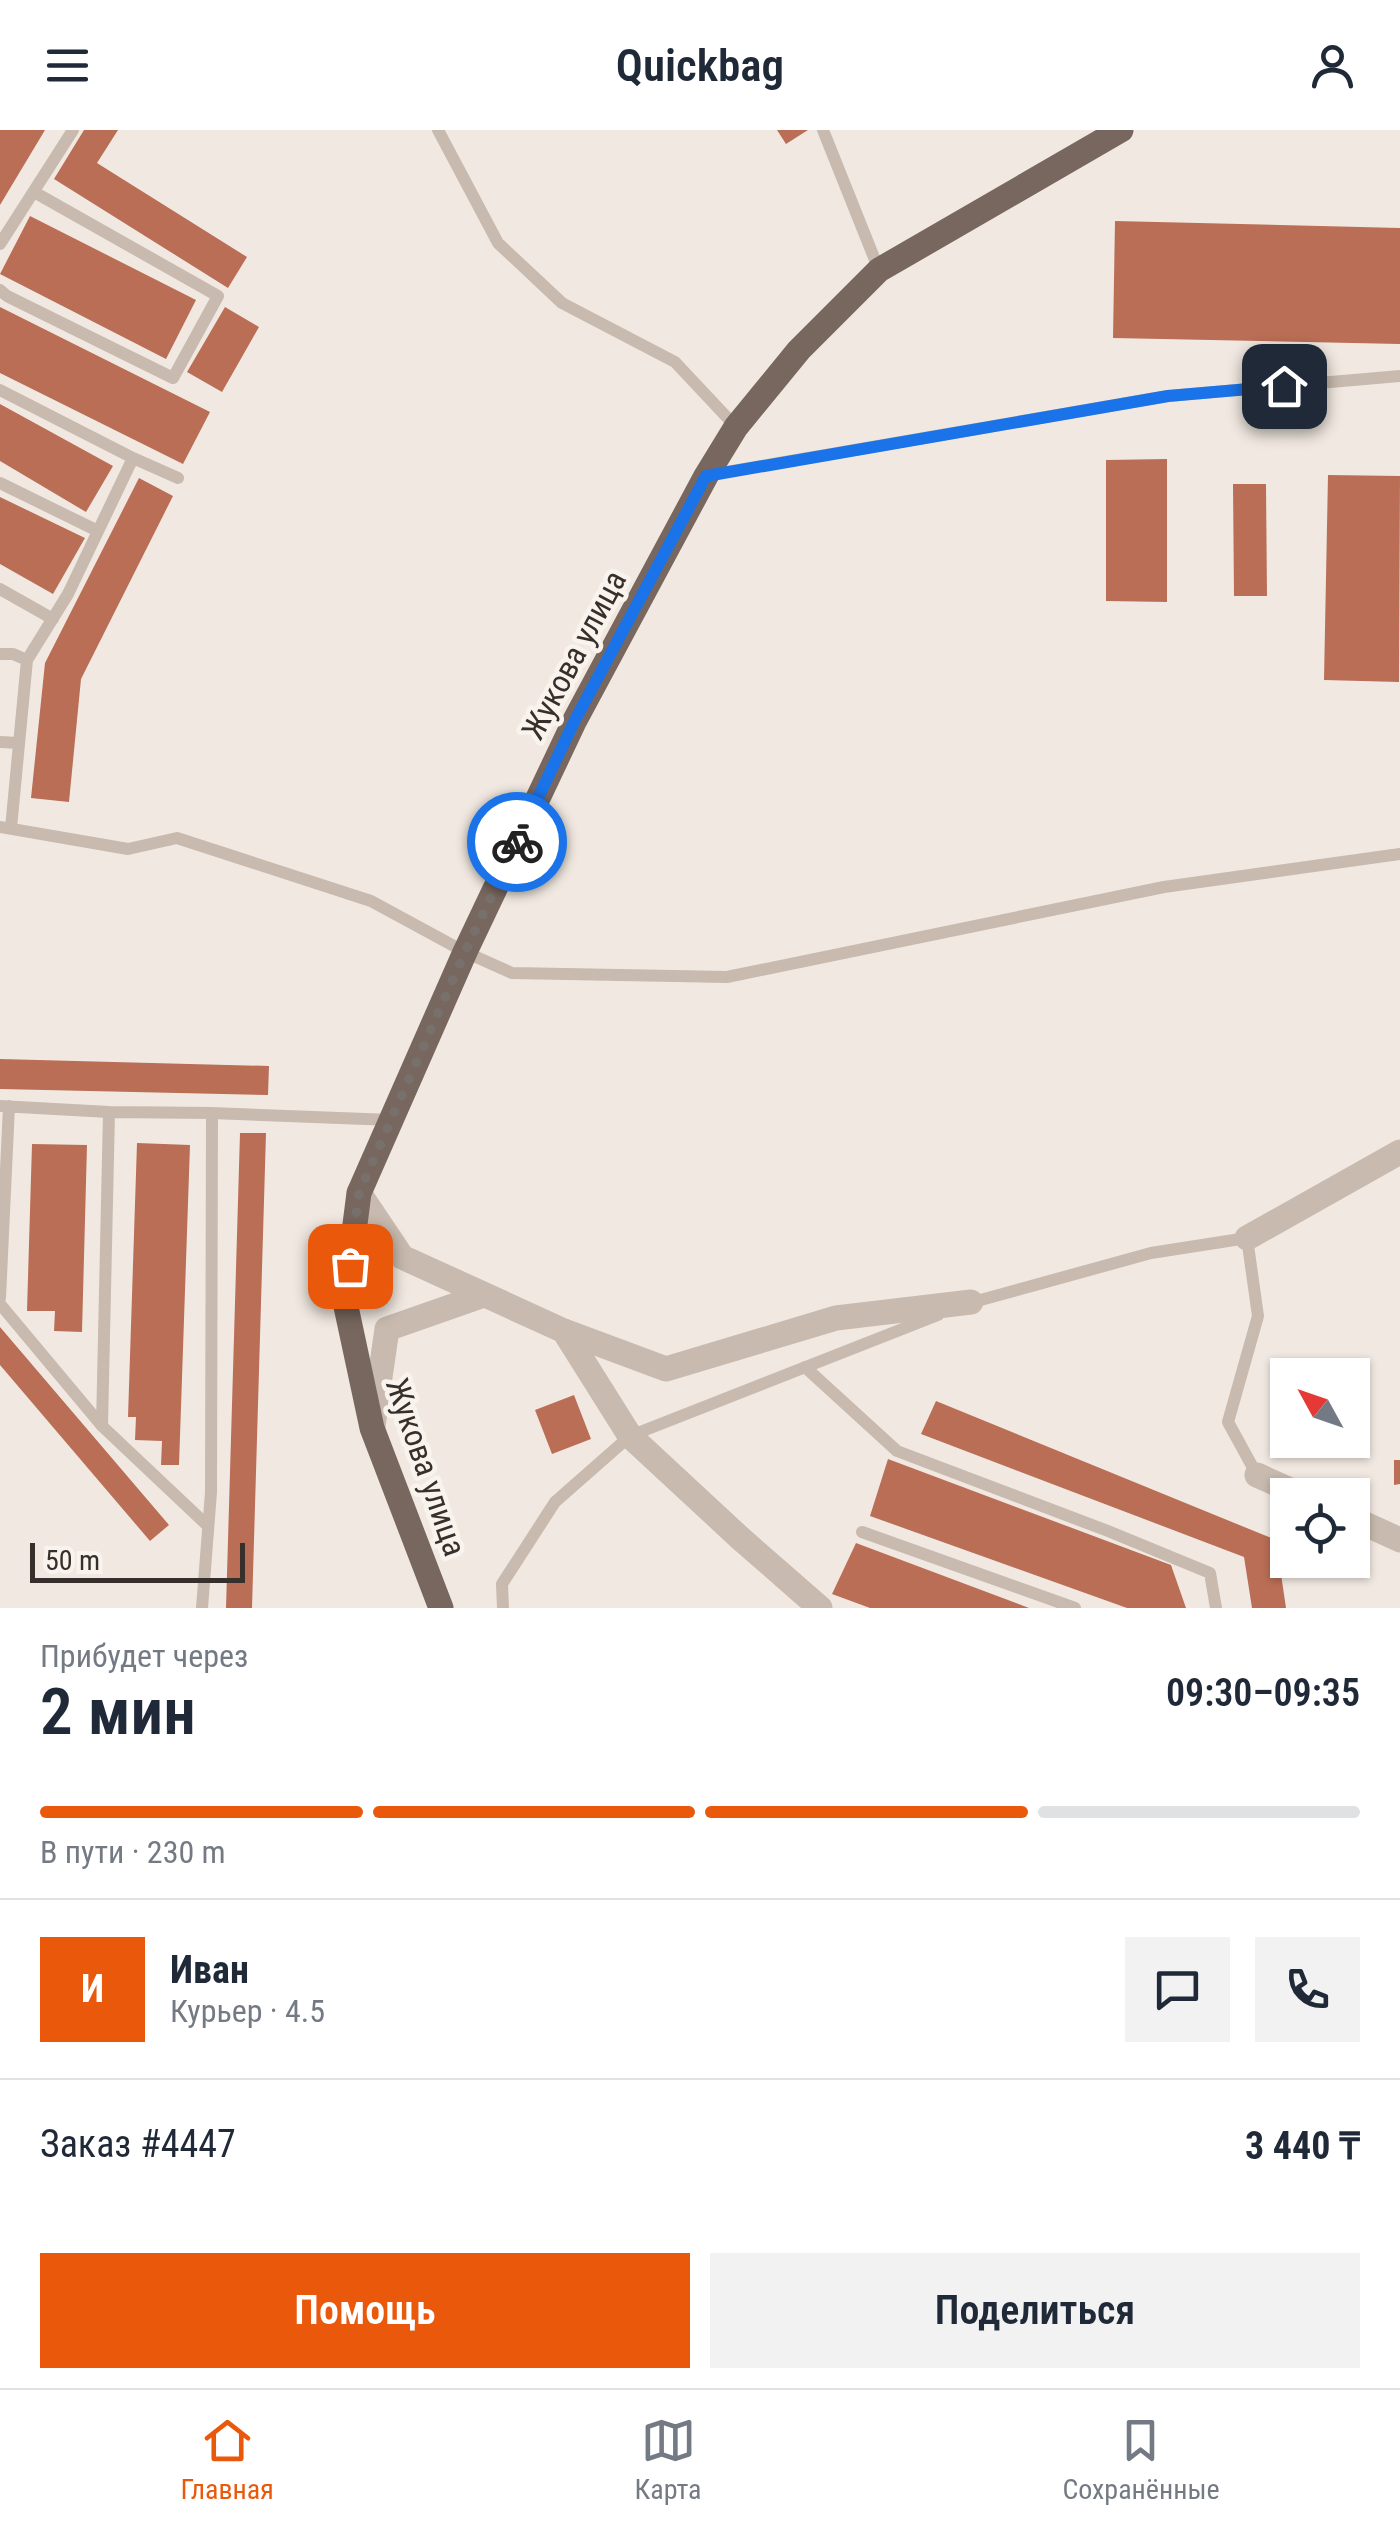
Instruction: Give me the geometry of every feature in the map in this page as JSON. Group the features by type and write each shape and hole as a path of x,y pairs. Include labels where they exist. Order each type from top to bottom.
{"main road":[{"name":"Жукова улица","path":"441,1608 372,1428 345,1302 359,1193 465,952 575,720 736,427 799,350 879,270 1121,130"}],"street":[{"path":"1246,1238 1400,1152"},
{"path":"359,1193 402,1257 564,1331 666,1370 836,1318 971,1302"},
{"path":"372,1428 387,1329 484,1295"},
{"path":"564,1331 630,1436 820,1608"},
{"path":"1257,1474 1270,1480"},
{"path":"1370,1526 1400,1540"}],"lane":[{"path":"0,244 73,130"},
{"path":"438,130 498,243 562,303 675,362 736,427"},
{"path":"823,130 879,270"},
{"path":"0,290 173,378 218,296 34,192"},
{"path":"706,476 1168,396 1400,376"},
{"path":"0,390 178,478"},
{"path":"134,458 68,594 27,660 6,828 128,849 178,838 371,901 512,973 728,977 1164,888 1400,854"},
{"path":"0,483 98,531"},
{"path":"0,589 53,619"},
{"path":"0,654 27,660"},
{"path":"0,742 19,743"},
{"path":"208,1526 102,1426 0,1301 4,1106 392,1120"},
{"path":"102,1426 110,1112"},
{"path":"202,1608 211,1472 212,1113"},
{"path":"502,1608 502,1584 556,1502 630,1436 971,1302 1151,1253 1246,1238 1258,1316 1228,1422 1257,1474"},
{"path":"805,1368 896,1451 1210,1573 1216,1608"},
{"path":"862,1532 1076,1608"}],"building":[{"path":"0,130 45,130 0,205"},
{"path":"84,130 118,130 97,163 247,257 228,288 54,179"},
{"path":"777,130 808,130 786,144"},
{"path":"30,216 196,300 166,359 0,274"},
{"path":"1115,221 1400,228 1400,344 1113,338"},
{"path":"0,307 210,412 183,464 0,373"},
{"path":"225,307 259,327 222,392 187,372"},
{"path":"0,404 113,466 86,512 0,461"},
{"path":"1167,459 1167,602 1106,601 1106,460"},
{"path":"1328,475 1400,476 1399,682 1324,680"},
{"path":"139,478 173,496 81,679 69,802 31,798 45,663"},
{"path":"1233,484 1266,484 1267,596 1234,596"},
{"path":"0,497 85,538 53,594 0,564"},
{"path":"0,1059 269,1066 268,1095 0,1089"},
{"path":"240,1133 266,1133 252,1608 226,1608"},
{"path":"137,1143 190,1145 179,1465 161,1465 162,1441 135,1440 136,1417 128,1417"},
{"path":"32,1144 87,1145 82,1332 54,1331 55,1311 27,1311"},
{"path":"0,1327 169,1525 150,1541 0,1365"},
{"path":"574,1395 591,1439 552,1454 535,1410"},
{"path":"936,1401 1270,1538 1270,1578 1282,1578 1286,1608 1252,1608 1244,1557 921,1434"},
{"path":"888,1459 1171,1565 1186,1608 1127,1608 870,1516"},
{"path":"1394,1460 1400,1460 1400,1484 1394,1485"},
{"path":"856,1543 1029,1608 870,1608 832,1594"}],"way so far":[{"path":"350,1266 359,1193 517,842"}],"route":[{"path":"517,842 575,720 706,476 1168,396 1284,386"}]}
